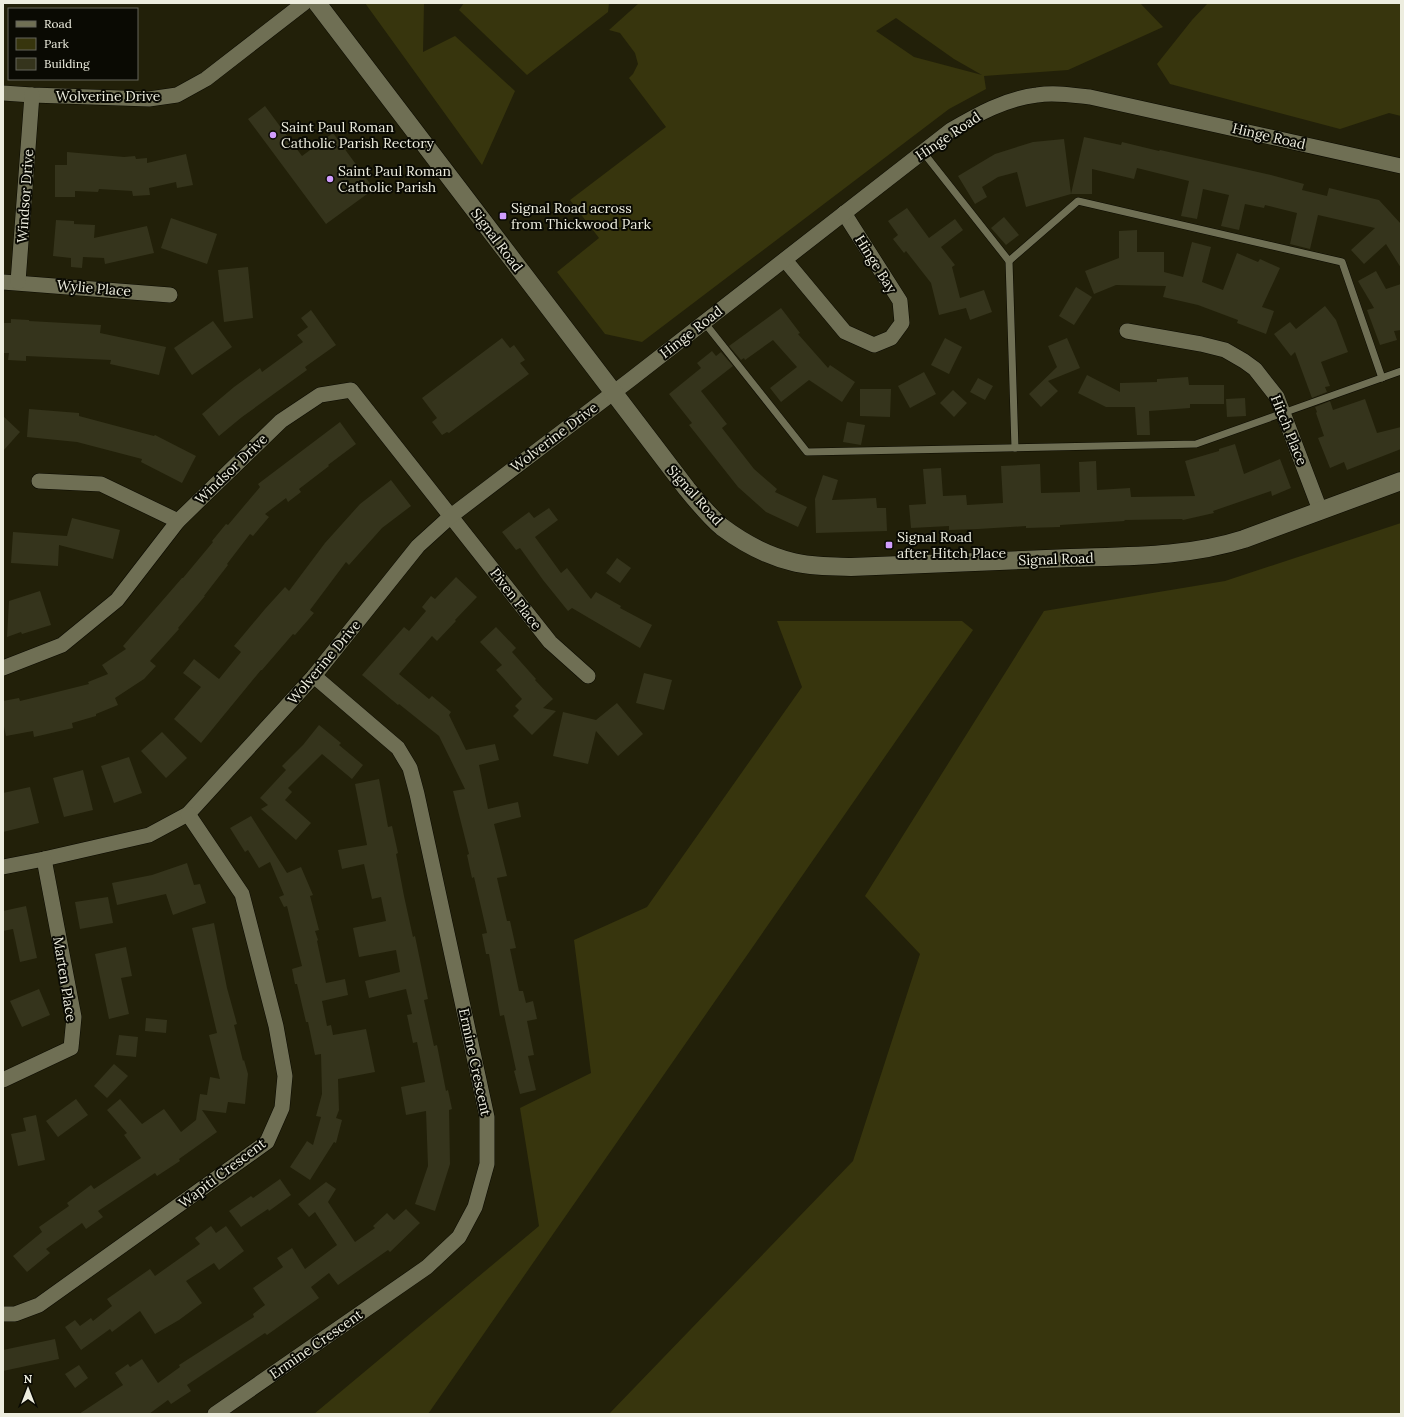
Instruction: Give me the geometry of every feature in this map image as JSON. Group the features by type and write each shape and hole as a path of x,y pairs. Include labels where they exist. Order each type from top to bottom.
{"street":[{"name":"Wolverine Drive","path":"3,93 149,99 177,95 206,79 304,3"},
{"name":"Signal Road","path":"317,3 612,393 687,489 703,508 722,526 745,542 768,553 793,562 820,566 851,567 1109,557 1195,551 1222,546 1244,539 1401,481"},
{"name":"Hinge Road","path":"612,393 951,130 976,115 1018,98 1038,94 1062,94 1108,100 1401,166"},
{"name":"Windsor Drive","path":"18,282 32,95"},
{"name":"Hinge Bay","path":"785,260 845,332 874,345 891,338 902,323 900,301 844,213"},
{"path":"3,282 18,282"},
{"name":"Wylie Place","path":"18,282 170,295"},
{"name":"Hitch Place","path":"1127,331 1202,344 1225,350 1255,369 1268,383 1277,397 1320,510"},
{"name":"Windsor Drive","path":"3,668 62,645 117,600 178,521 281,421 320,395 351,390 451,516"},
{"name":"Wolverine Drive","path":"3,866 44,859 149,835 188,814 314,676 418,546 451,516 612,393"},
{"path":"40,481 101,484 178,521"},
{"name":"Piven Place","path":"451,516 550,642 588,676"},
{"name":"Ermine Crescent","path":"215,1414 427,1267 459,1237 475,1207 487,1164 487,1117 417,794 410,768 398,748 314,676"},
{"name":"Wapiti Crescent","path":"3,1314 15,1314 39,1304 267,1142 282,1108 285,1076 276,1026 242,894 188,814"},
{"name":"Marten Place","path":"3,1080 71,1048 74,1017 44,859"}],"lane":[{"path":"923,152 1009,261 1015,448"},
{"path":"1009,261 1078,201 1342,262 1382,378"},
{"path":"704,322 807,452 1196,444 1401,371"}],"green space":[{"path":"365,3 424,3 423,52 455,36 515,91 482,165"},
{"path":"464,3 609,3 608,12 527,75 459,10"},
{"path":"639,3 1140,3 1163,27 1068,70 984,76 986,89 949,109 642,342 605,334 557,272 599,238 570,200 666,127 629,78 633,74 638,64 635,53 620,33 609,30","holes":["896,18 954,59 982,75 914,57 876,31"]},
{"path":"1208,3 1401,3 1401,116 1389,113 1340,129 1170,84 1157,64 1192,20"},
{"path":"1401,523 1401,1414 609,1414 853,1161 920,954 865,896 1044,611 1225,581"},
{"path":"777,621 962,621 973,630 428,1414 314,1414 539,1226 520,1108 591,1073 574,940 647,907 802,687"}],"building":[{"name":"Saint Paul Roman Catholic Parish","path":"265,106 302,156 333,133 374,189 326,224 248,119"},
{"path":"1084,137 1121,145 1122,142 1271,175 1304,184 1302,190 1327,196 1329,188 1379,200 1401,224 1401,268 1386,244 1364,264 1351,250 1375,228 1318,215 1310,249 1290,244 1297,213 1265,205 1264,208 1245,204 1239,230 1221,226 1229,195 1203,189 1197,219 1181,216 1189,181 1137,168 1134,179 1092,169 1092,194 1071,194"},
{"path":"1064,139 1071,194 1026,207 1017,172 998,177 982,187 987,197 975,204 958,176 995,154 1033,142"},
{"path":"67,152 124,157 135,156 136,159 147,158 147,163 186,154 193,185 177,188 176,182 149,188 150,195 133,196 132,191 99,189 98,192 75,191 75,197 55,197 55,165 67,165"},
{"path":"907,208 929,238 955,219 963,230 941,247 955,265 952,267 960,298 984,290 992,312 970,320 966,308 939,315 931,283 906,251 904,253 893,239 898,235 888,221"},
{"path":"1004,217 1019,235 1006,245 991,228"},
{"path":"171,218 217,234 207,264 161,248"},
{"path":"56,220 74,221 74,224 95,225 94,238 147,226 154,253 105,264 104,258 83,257 82,268 71,267 71,258 53,256"},
{"path":"1137,230 1137,252 1164,252 1164,272 1183,277 1192,242 1211,247 1202,282 1223,290 1237,253 1258,262 1260,259 1280,268 1262,307 1274,311 1266,334 1237,323 1238,320 1198,305 1163,297 1166,286 1116,285 1094,294 1085,271 1119,258 1119,231"},
{"path":"248,267 253,318 224,322 218,270"},
{"path":"1376,271 1386,289 1401,284 1401,330 1394,331 1397,340 1380,345 1367,310 1374,308 1358,281"},
{"path":"1076,287 1092,297 1074,325 1059,316"},
{"path":"1325,306 1336,320 1348,352 1321,362 1330,386 1325,387 1327,392 1312,398 1295,352 1291,356 1274,334 1290,322 1296,329"},
{"path":"781,308 800,333 798,334 828,368 830,365 855,382 842,402 809,380 781,402 770,388 797,367 773,340 745,360 744,358 741,360 729,346"},
{"path":"311,310 336,345 305,367 307,370 242,417 219,436 202,414 234,387 260,368 262,372 303,342 297,335 308,327 301,318"},
{"path":"11,319 101,325 100,333 166,347 159,375 110,364 111,360 26,356 26,361 8,360 9,353 3,353 3,323 11,323"},
{"path":"213,321 232,347 192,375 174,348"},
{"path":"502,338 510,348 514,345 525,360 520,363 529,374 449,433 447,432 442,435 432,422 437,418 422,398"},
{"path":"945,338 962,347 949,374 931,365"},
{"path":"1067,338 1080,368 1048,381 1058,391 1041,407 1029,394 1057,367 1048,346"},
{"path":"712,351 716,356 721,352 733,366 701,391 727,424 722,428 754,469 777,489 775,492 807,507 798,527 766,512 738,487 689,425 692,423 669,394 701,368 697,363"},
{"path":"924,372 936,394 910,408 898,386"},
{"path":"1087,375 1120,392 1120,383 1157,382 1157,379 1188,377 1189,385 1224,385 1224,404 1190,404 1190,408 1149,411 1150,435 1137,435 1135,407 1106,407 1078,393"},
{"path":"978,378 993,386 985,400 970,392"},
{"path":"860,389 891,389 890,417 860,416"},
{"path":"953,390 967,403 954,417 940,403"},
{"path":"1245,398 1246,416 1227,417 1226,399"},
{"path":"1365,399 1377,433 1401,427 1401,449 1347,470 1344,462 1330,468 1318,438 1324,436 1315,407 1330,401 1333,410"},
{"path":"29,409 79,413 79,416 154,436 155,435 196,456 182,483 141,462 142,459 77,442 27,437"},
{"path":"3,416 20,432 3,451"},
{"path":"340,422 356,444 299,489 301,492 288,502 286,498 265,514 269,517 253,536 250,534 205,596 178,628 179,629 150,661 156,666 144,679 115,698 118,705 96,714 96,716 72,723 73,728 34,737 33,731 6,736 3,722 3,701 19,698 20,701 89,684 88,682 108,674 102,665 126,649 123,646 183,578 226,524 228,525 260,487 258,484"},
{"path":"847,422 865,425 861,445 843,442"},
{"path":"1235,444 1244,474 1280,459 1291,488 1272,496 1271,491 1213,511 1214,513 1183,520 1124,520 1125,521 1060,525 1060,527 1026,528 1026,526 949,530 949,526 911,528 909,505 926,504 923,469 941,468 943,496 966,495 967,505 1003,503 1001,466 1040,464 1041,493 1080,492 1079,462 1096,461 1097,490 1130,488 1131,497 1195,496 1185,461 1219,451 1219,449"},
{"path":"823,475 838,480 832,500 876,498 877,508 886,508 887,531 816,533 815,499"},
{"path":"391,480 411,506 382,528 349,565 346,562 310,610 314,613 261,670 201,743 174,719 201,687 183,673 194,659 219,679 241,652 234,646 265,609 285,587 289,591 325,543 360,504"},
{"path":"549,508 558,520 535,537 561,573 567,568 591,599 596,592 621,606 620,608 652,625 640,648 572,608 568,611 520,548 516,550 502,532 529,512 534,518"},
{"path":"72,518 120,530 113,559 59,545 58,566 11,563 13,532 67,536"},
{"path":"617,558 631,568 620,583 606,573"},
{"path":"456,577 477,597 437,641 432,636 399,674 429,699 432,696 451,712 449,715 466,750 495,744 499,760 479,765 488,809 518,802 521,817 494,824 507,876 497,878 507,921 510,921 516,948 510,949 519,991 523,991 526,1003 533,1001 537,1019 527,1021 534,1055 528,1056 536,1090 520,1094 514,1071 516,1070 504,1015 500,1016 489,954 486,954 482,934 487,933 474,877 472,878 467,855 469,854 453,791 465,789 439,736 362,675 404,627 409,631 426,611 422,607 431,596 435,599"},
{"path":"40,591 51,625 7,637 9,601"},
{"path":"496,627 516,648 512,652 553,699 543,708 556,711 532,735 513,716 519,710 515,706 522,699 496,670 502,665 480,642"},
{"path":"644,673 672,680 664,710 636,703"},
{"path":"617,703 643,734 618,756 596,731 588,764 553,756 563,712 596,720"},
{"path":"319,725 341,743 339,745 363,765 352,779 322,754 288,788 292,792 285,800 311,823 296,840 261,809 268,805 260,798 286,770 282,766 303,745"},
{"path":"162,732 187,758 166,778 141,751"},
{"path":"129,757 142,793 114,803 101,766"},
{"path":"83,770 93,810 64,817 53,778"},
{"path":"379,779 388,827 392,826 398,853 396,854 404,896 413,937 415,936 428,999 424,1000 434,1046 437,1045 446,1091 448,1090 452,1109 449,1110 450,1164 435,1211 415,1204 428,1166 426,1111 406,1115 401,1087 425,1082 417,1042 413,1043 407,1015 412,1014 406,989 369,998 365,981 400,972 396,950 359,957 353,928 386,921 381,897 372,899 364,864 342,869 338,850 367,845 355,784"},
{"path":"30,787 39,823 3,832 3,793"},
{"path":"251,816 287,873 301,867 313,895 310,896 319,930 315,931 326,983 345,979 348,995 322,1001 327,1026 331,1025 333,1035 366,1029 375,1072 338,1079 339,1110 336,1118 342,1120 336,1143 334,1142 310,1180 290,1167 307,1141 313,1145 321,1117 316,1116 322,1094 321,1054 315,1055 308,1022 306,1022 297,984 295,984 292,969 302,966 287,906 284,907 279,897 284,895 270,862 259,868 248,850 245,852 230,828"},
{"path":"187,863 194,885 200,884 206,903 173,915 166,894 117,905 112,883 152,875"},
{"path":"108,897 113,923 80,929 75,902"},
{"path":"26,906 37,958 20,962 13,929 3,931 3,911"},
{"path":"214,923 227,988 237,1024 234,1025 243,1061 244,1060 248,1074 245,1104 228,1102 226,1113 202,1110 217,1132 179,1159 180,1161 157,1176 155,1173 98,1211 103,1217 86,1229 82,1223 46,1249 50,1253 27,1272 13,1256 42,1232 39,1227 69,1206 67,1203 91,1185 94,1189 141,1158 124,1135 127,1133 107,1110 120,1099 142,1124 164,1109 181,1132 196,1120 200,1094 207,1095 210,1077 220,1079 209,1035 217,1033 192,928"},
{"path":"126,947 132,976 121,978 129,1014 109,1019 95,954"},
{"path":"39,989 50,1015 22,1027 10,1001"},
{"path":"146,1018 167,1020 166,1033 145,1031"},
{"path":"119,1035 138,1037 136,1057 116,1055"},
{"path":"114,1064 128,1076 107,1098 94,1086"},
{"path":"76,1099 88,1115 58,1137 46,1121"},
{"path":"36,1115 45,1160 18,1166 11,1134 26,1131 23,1118"},
{"path":"280,1179 291,1195 269,1211 268,1209 241,1227 229,1211 251,1196 253,1198"},
{"path":"326,1182 336,1189 328,1202 355,1242 375,1228 373,1226 387,1213 394,1220 406,1209 420,1223 390,1252 388,1250 338,1285 329,1273 311,1287 319,1298 267,1335 265,1333 187,1385 191,1391 171,1404 168,1400 149,1414 79,1414 123,1385 115,1373 128,1364 130,1367 142,1359 158,1383 180,1367 179,1365 254,1317 253,1314 265,1305 253,1288 283,1267 277,1258 292,1248 305,1269 337,1245 315,1212 309,1217 298,1204"},
{"path":"211,1226 216,1233 226,1226 244,1251 219,1270 214,1263 186,1281 202,1303 179,1320 155,1334 140,1311 112,1332 110,1329 81,1350 65,1327 75,1320 80,1326 91,1318 93,1321 112,1306 107,1299 150,1269 155,1276 200,1244 195,1238"},
{"path":"55,1339 59,1359 3,1371 3,1350"},
{"path":"79,1365 88,1378 75,1388 65,1374"}],"place":[{"name":"Saint Paul Roman Catholic Parish Rectory","path":"273,135"},
{"name":"Saint Paul Roman Catholic Parish","path":"330,179"},
{"name":"Signal Road across from Thickwood Park","path":"503,216"},
{"name":"Signal Road after Hitch Place","path":"889,545"}]}
